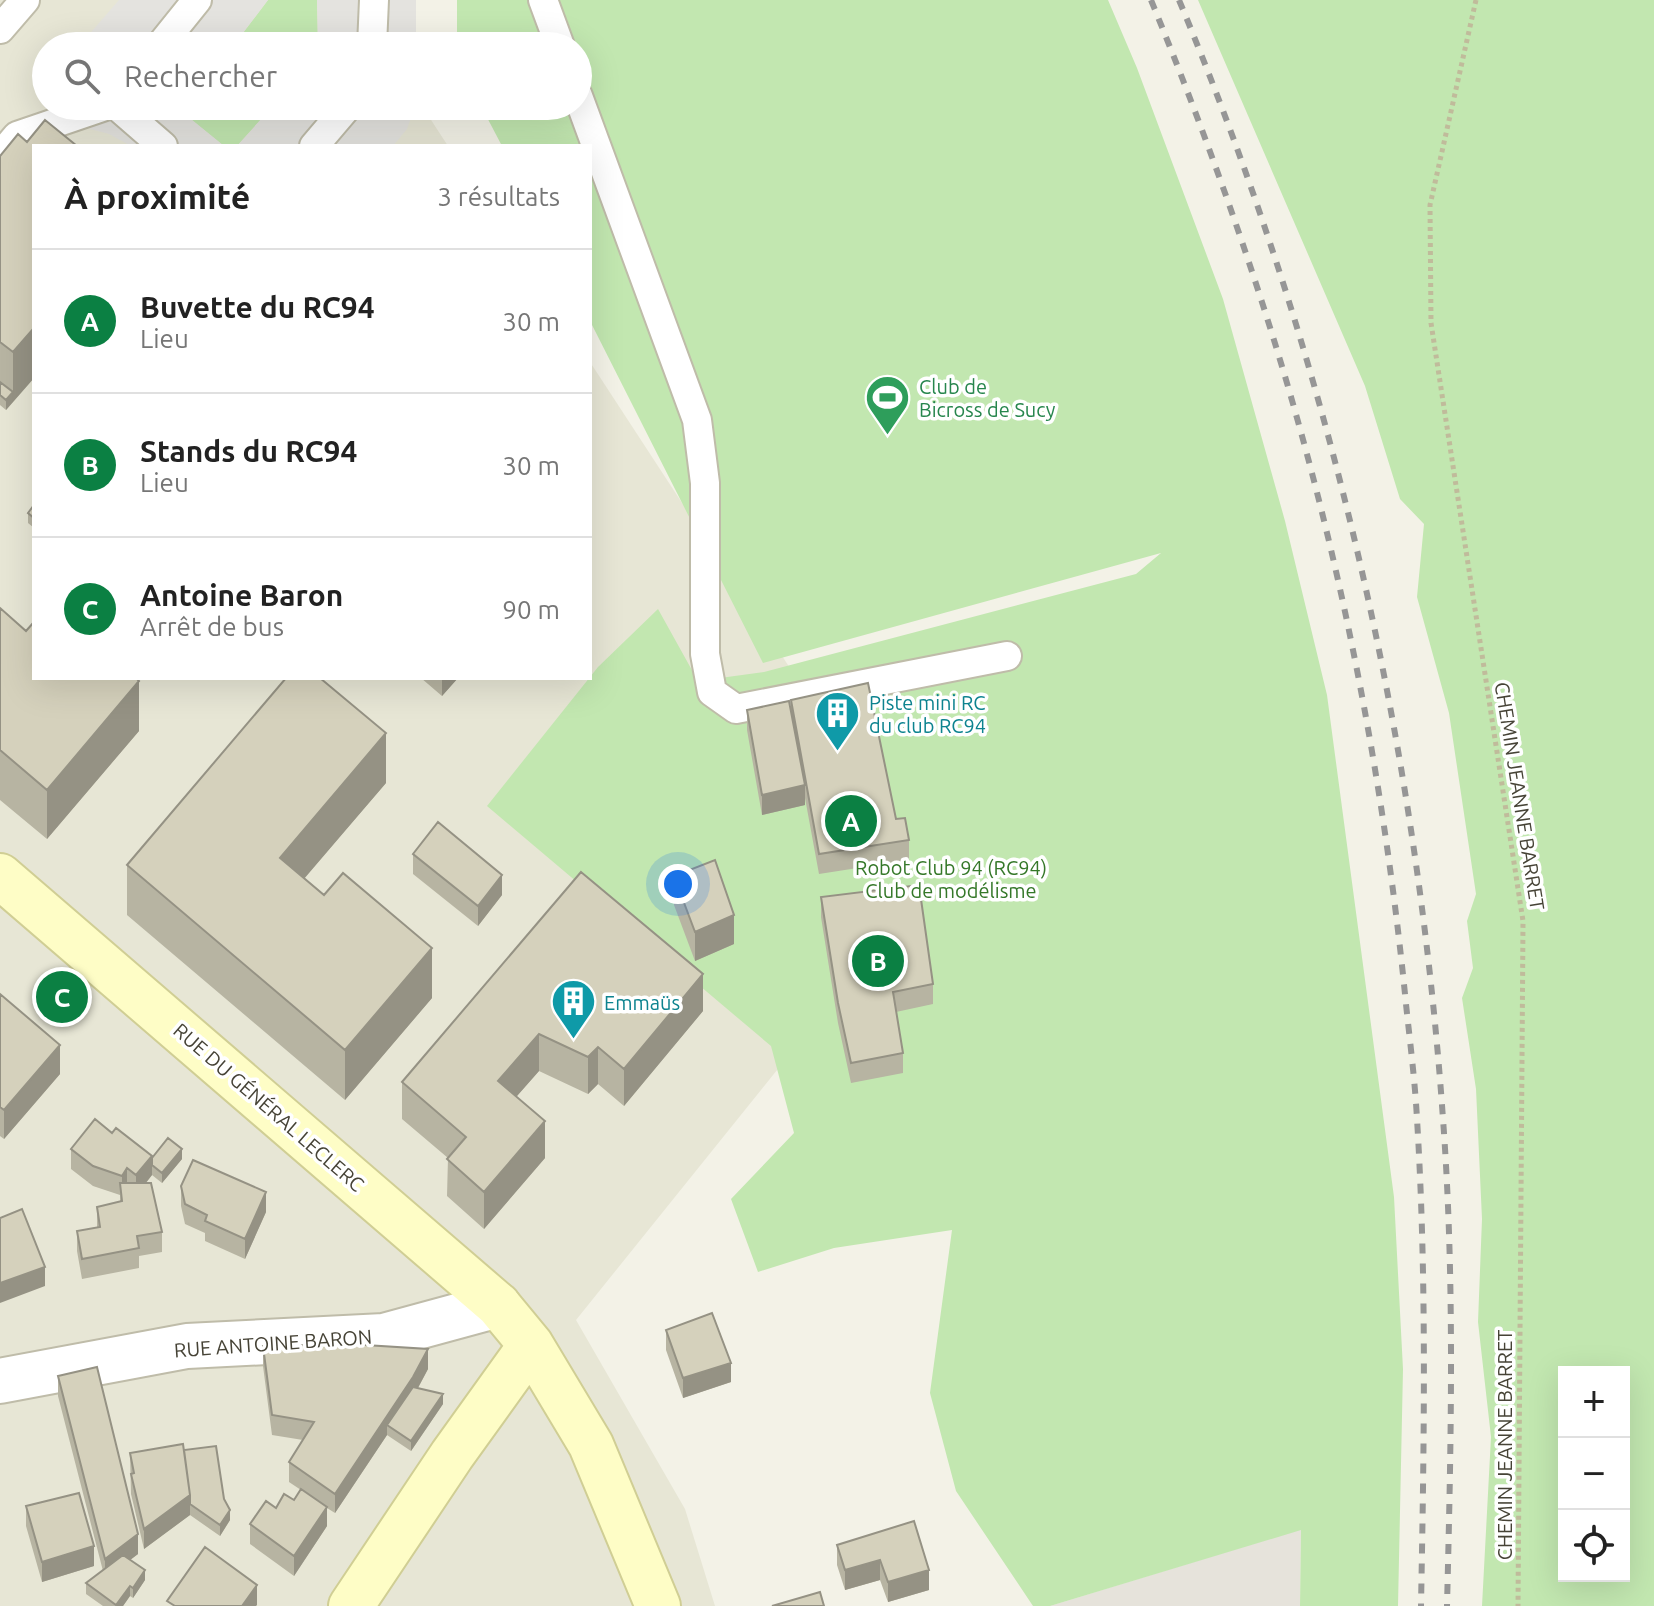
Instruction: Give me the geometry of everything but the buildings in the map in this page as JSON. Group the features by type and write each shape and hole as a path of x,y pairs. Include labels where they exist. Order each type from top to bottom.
{"main road":[{"name":"RUE DU GÉNÉRAL LECLERC","path":"0,876 498,1305 531,1345 591,1445 658,1606"},
{"path":"351,1606 452,1455 531,1345"}],"street":[{"name":"RUE ANTOINE BARON","path":"0,1381 187,1346 384,1336 498,1305"}],"lane":[{"path":"0,29 25,0"},
{"path":"171,32 197,0"},
{"path":"373,32 374,0"},
{"path":"543,0 555,32"},
{"path":"0,156 17,136 64,120"},
{"path":"133,120 161,144"},
{"path":"316,144 336,120"},
{"path":"587,120 697,420 705,483 705,654 712,692 736,709 1007,656"}],"path":[{"name":"CHEMIN JEANNE BARRET","path":"1476,0 1430,205 1431,323 1523,921 1518,1606"}],"shaded area":[{"path":"0,0 401,0 399,32 32,32 32,120 431,120 447,144 32,144 32,680 592,680 592,365 929,881 576,1320 685,1509 715,1606 0,1606"},
{"path":"119,0 268,0 244,32 91,32"},
{"path":"317,0 416,0 416,32 318,32"},
{"path":"90,120 192,120 222,144 127,144 109,134 90,129"},
{"path":"260,120 410,120 395,144 239,144"},
{"path":"1301,1529 1300,1606 1050,1606"}],"green space":[{"path":"268,0 317,0 318,32 244,32"},
{"name":"Robot Club 94 (RC94) Club de modélisme","path":"457,0 1108,0 1137,68 1223,299 1285,521 1327,695 1394,1197 1403,1369 1398,1606 1300,1606 1301,1530 1050,1606 1033,1606 956,1491 930,1393 952,1230 834,1248 758,1272 731,1199 794,1133 771,1046 487,806 588,680 592,680 598,667 658,609 698,681 764,672 1136,574 1161,553 763,663 592,325 592,144 501,144 488,120 592,120 592,32 457,32"},
{"path":"1198,0 1654,0 1654,1606 1482,1606 1491,1437 1478,1322 1482,1219 1476,1089 1462,998 1473,968 1467,921 1476,894 1449,713 1417,597 1424,524 1400,499 1365,386"},
{"path":"192,120 260,120 239,144 222,144"}],"railway":[{"path":"1151,0 1222,185 1284,373 1326,528 1374,765 1397,924 1417,1119 1424,1423 1421,1606"},
{"path":"1179,0 1232,135 1279,271 1321,409 1357,549 1387,690 1411,832 1430,975 1447,1180 1451,1362 1447,1606"}],"place":[{"name":"Club de Bicross de Sucy","path":"888,436"},
{"name":"Piste mini RC du club RC94","path":"838,753"},
{"name":"Buvette du RC94","path":"851,821"},
{"name":"Stands du RC94","path":"878,961"},
{"name":"Antoine Baron","path":"62,997"},
{"name":"Emmaüs","path":"573,1041"}]}
